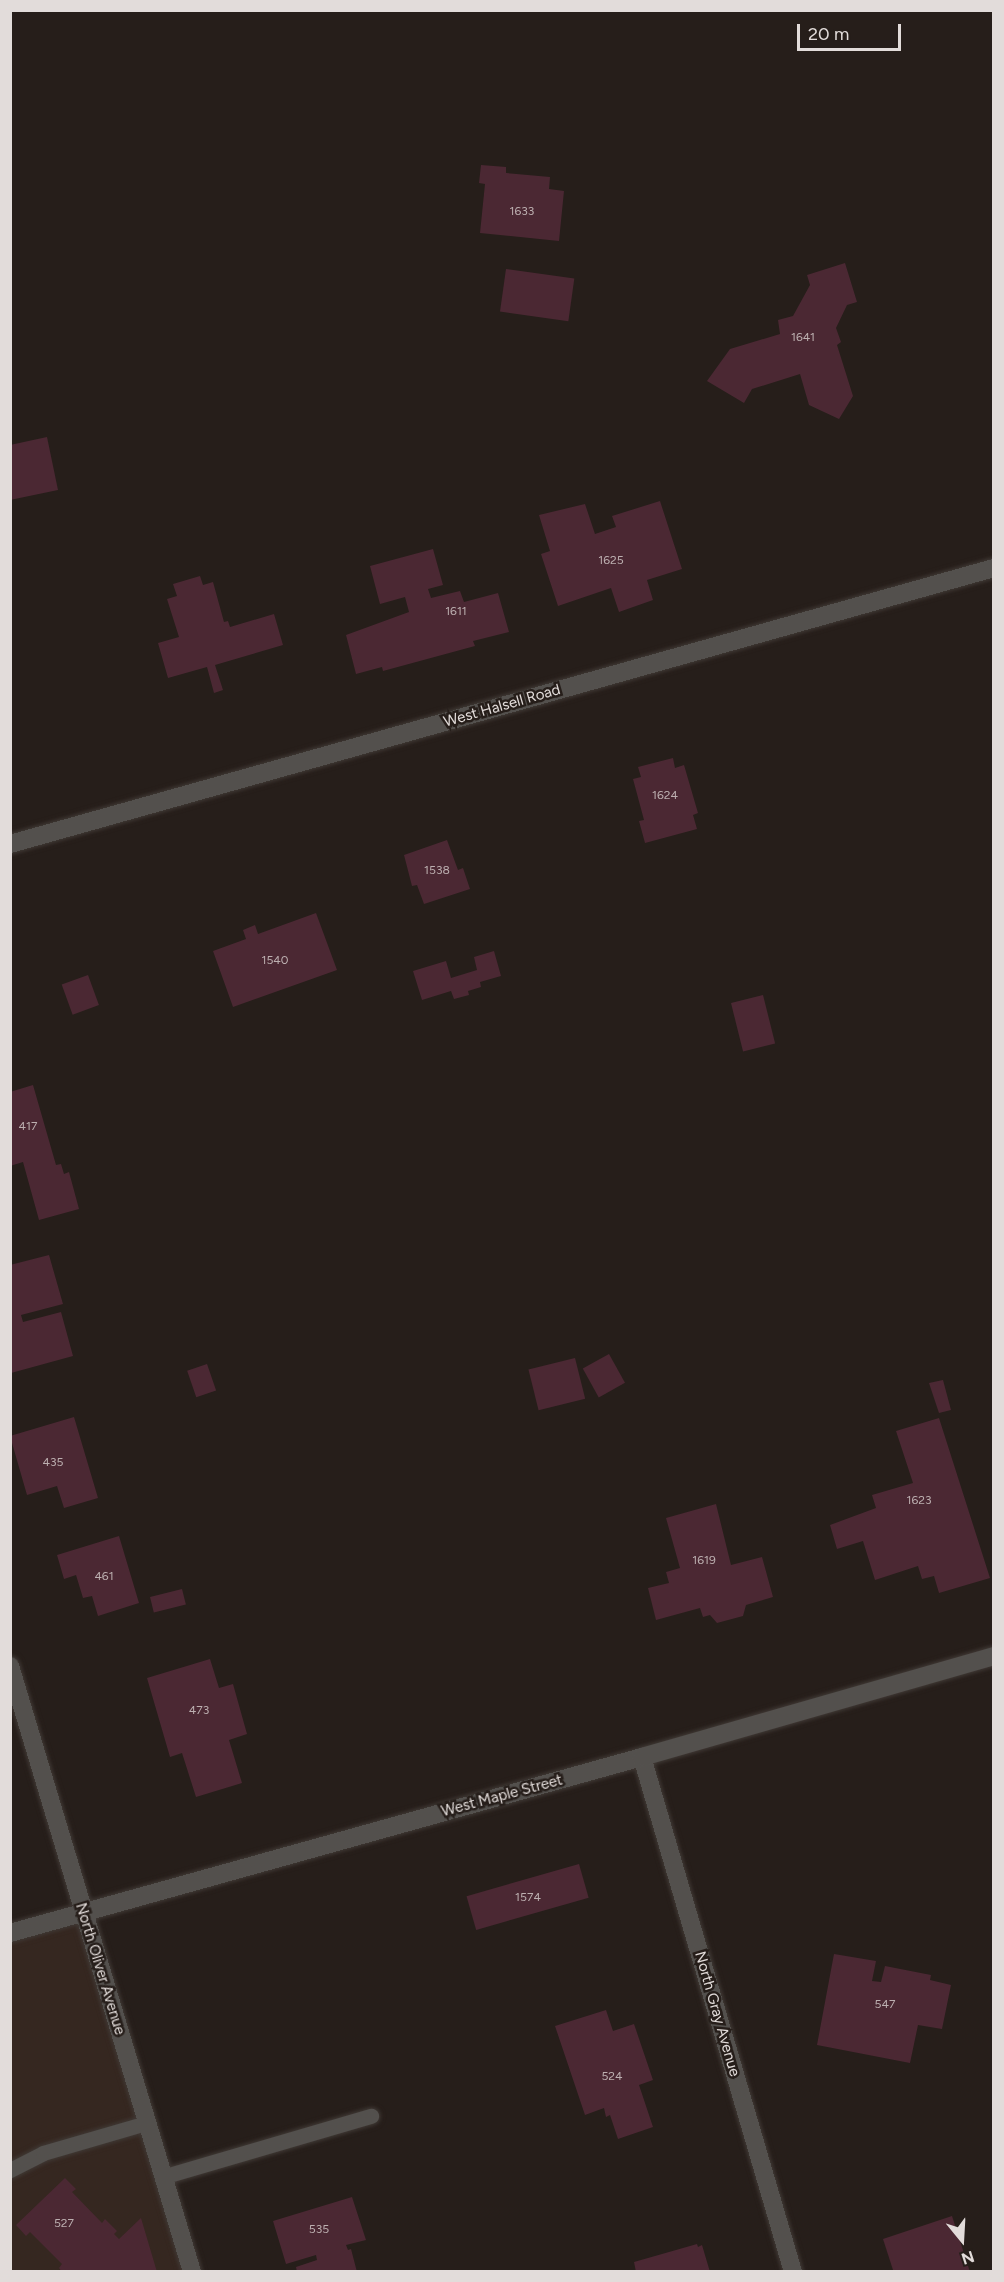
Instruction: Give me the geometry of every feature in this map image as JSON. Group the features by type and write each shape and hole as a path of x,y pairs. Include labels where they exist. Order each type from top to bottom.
{"street":[{"name":"West Halsell Road","path":"10,844 993,568"},
{"name":"West Maple Street","path":"10,1933 642,1757 993,1656"},
{"name":"North Oliver Avenue","path":"10,1666 192,2271"},
{"name":"North Gray Avenue","path":"642,1757 793,2271"}],"lane":[{"path":"162,2177 370,2116"},
{"path":"10,2170 43,2153 146,2123"}],"shaded area":[{"path":"83,1912 192,2271 11,2272 11,1933"}],"building":[{"path":"481,165 506,167 506,173 550,177 549,189 564,191 559,241 480,233 485,184 479,183"},
{"path":"845,263 857,302 847,305 836,328 841,342 837,345 853,396 839,419 809,405 800,374 752,389 744,403 707,381 730,349 780,334 778,320 793,316 810,285 807,275"},
{"path":"506,269 574,279 568,321 500,312"},
{"path":"47,437 58,490 10,500 10,445"},
{"path":"660,501 682,569 647,580 653,600 619,612 611,588 558,606 541,554 550,551 539,515 585,504 595,534 616,527 612,516"},
{"path":"433,549 443,585 428,589 431,598 460,591 464,602 498,593 509,632 473,641 475,646 383,671 382,667 356,674 346,635 409,612 405,597 380,604 370,566"},
{"path":"200,576 203,585 213,582 224,622 228,621 230,627 274,614 283,645 215,665 223,690 214,693 207,667 168,678 158,643 179,637 167,599 177,596 173,584"},
{"path":"673,758 675,768 684,765 698,813 693,815 697,829 645,843 639,821 644,820 633,779 641,777 638,767"},
{"path":"447,840 458,870 463,868 470,889 424,904 417,885 412,886 404,855"},
{"path":"316,913 337,970 233,1007 213,951 246,939 243,930 255,925 258,934"},
{"path":"494,951 501,976 480,982 481,987 468,991 469,995 454,999 451,991 422,1000 413,971 446,961 451,978 477,970 474,957"},
{"path":"88,975 99,1005 73,1015 62,985"},
{"path":"763,995 775,1044 743,1051 731,1003"},
{"path":"33,1085 56,1165 61,1164 64,1174 69,1172 79,1209 39,1220 23,1162 10,1166 10,1092"},
{"path":"49,1255 63,1304 21,1315 23,1322 61,1312 73,1356 11,1373 10,1265"},
{"path":"609,1354 625,1383 599,1397 583,1369"},
{"path":"575,1358 585,1399 539,1410 528,1370"},
{"path":"207,1364 216,1390 196,1397 187,1371"},
{"path":"943,1380 951,1410 939,1413 929,1383"},
{"path":"74,1417 98,1498 64,1508 57,1486 27,1495 10,1436"},
{"path":"939,1418 990,1578 939,1593 934,1576 922,1579 918,1566 875,1580 863,1541 837,1549 830,1525 876,1508 872,1495 913,1483 896,1431"},
{"path":"716,1504 731,1565 762,1557 773,1597 746,1605 743,1616 717,1623 710,1615 703,1617 700,1608 656,1620 648,1588 669,1583 666,1572 680,1568 666,1518"},
{"path":"119,1536 139,1603 98,1616 92,1596 83,1598 76,1575 64,1579 57,1555"},
{"path":"182,1589 186,1605 154,1613 150,1597"},
{"path":"210,1659 219,1688 233,1684 247,1734 229,1740 242,1783 196,1797 182,1753 170,1757 147,1678"},
{"path":"579,1864 589,1898 476,1930 467,1896"},
{"path":"834,1954 876,1961 872,1981 881,1982 885,1966 931,1975 930,1980 951,1985 942,2029 918,2025 910,2063 817,2045"},
{"path":"606,2010 613,2031 634,2024 653,2080 639,2085 653,2127 618,2139 610,2115 606,2117 604,2108 585,2115 555,2026"},
{"path":"65,2178 76,2189 72,2192 102,2223 105,2219 117,2231 114,2234 119,2239 141,2218 157,2272 62,2272 59,2268 62,2264 30,2232 26,2236 16,2225"},
{"path":"352,2197 366,2240 346,2245 348,2250 351,2249 357,2272 297,2272 296,2267 317,2260 316,2255 286,2264 273,2221"},
{"path":"952,2216 970,2272 893,2270 883,2239"},
{"path":"697,2244 698,2247 702,2245 710,2272 636,2272 634,2262"}]}
